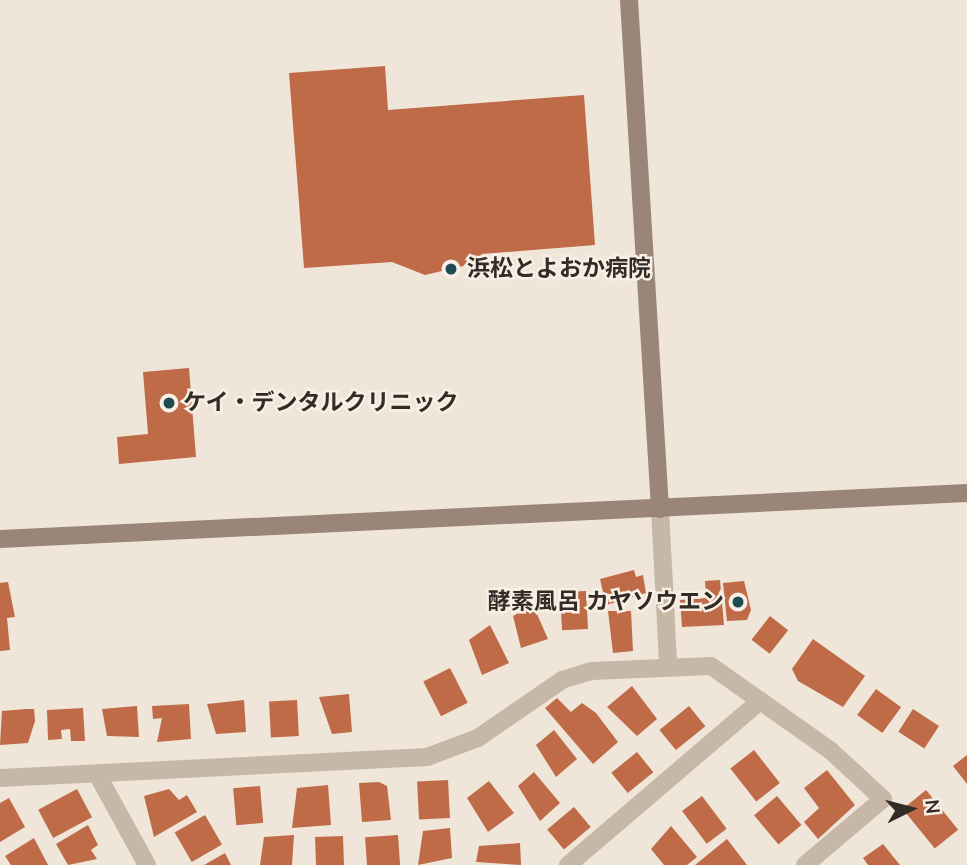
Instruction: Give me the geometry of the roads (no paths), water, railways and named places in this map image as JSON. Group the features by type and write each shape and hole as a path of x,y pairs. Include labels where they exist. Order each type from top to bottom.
{"street":[{"path":"629,0 668,664"},
{"path":"0,539 967,493"},
{"path":"0,778 427,757 478,738 562,680 668,664 711,666 831,751 883,799 805,865"},
{"path":"568,865 760,701"},
{"path":"97,774 147,865"}],"place":[{"name":"浜松とよおか病院","path":"451,269"},
{"name":"ケイ・デンタルクリニック","path":"169,403"},
{"name":"酵素風呂 カヤソウエン","path":"738,602"}]}
